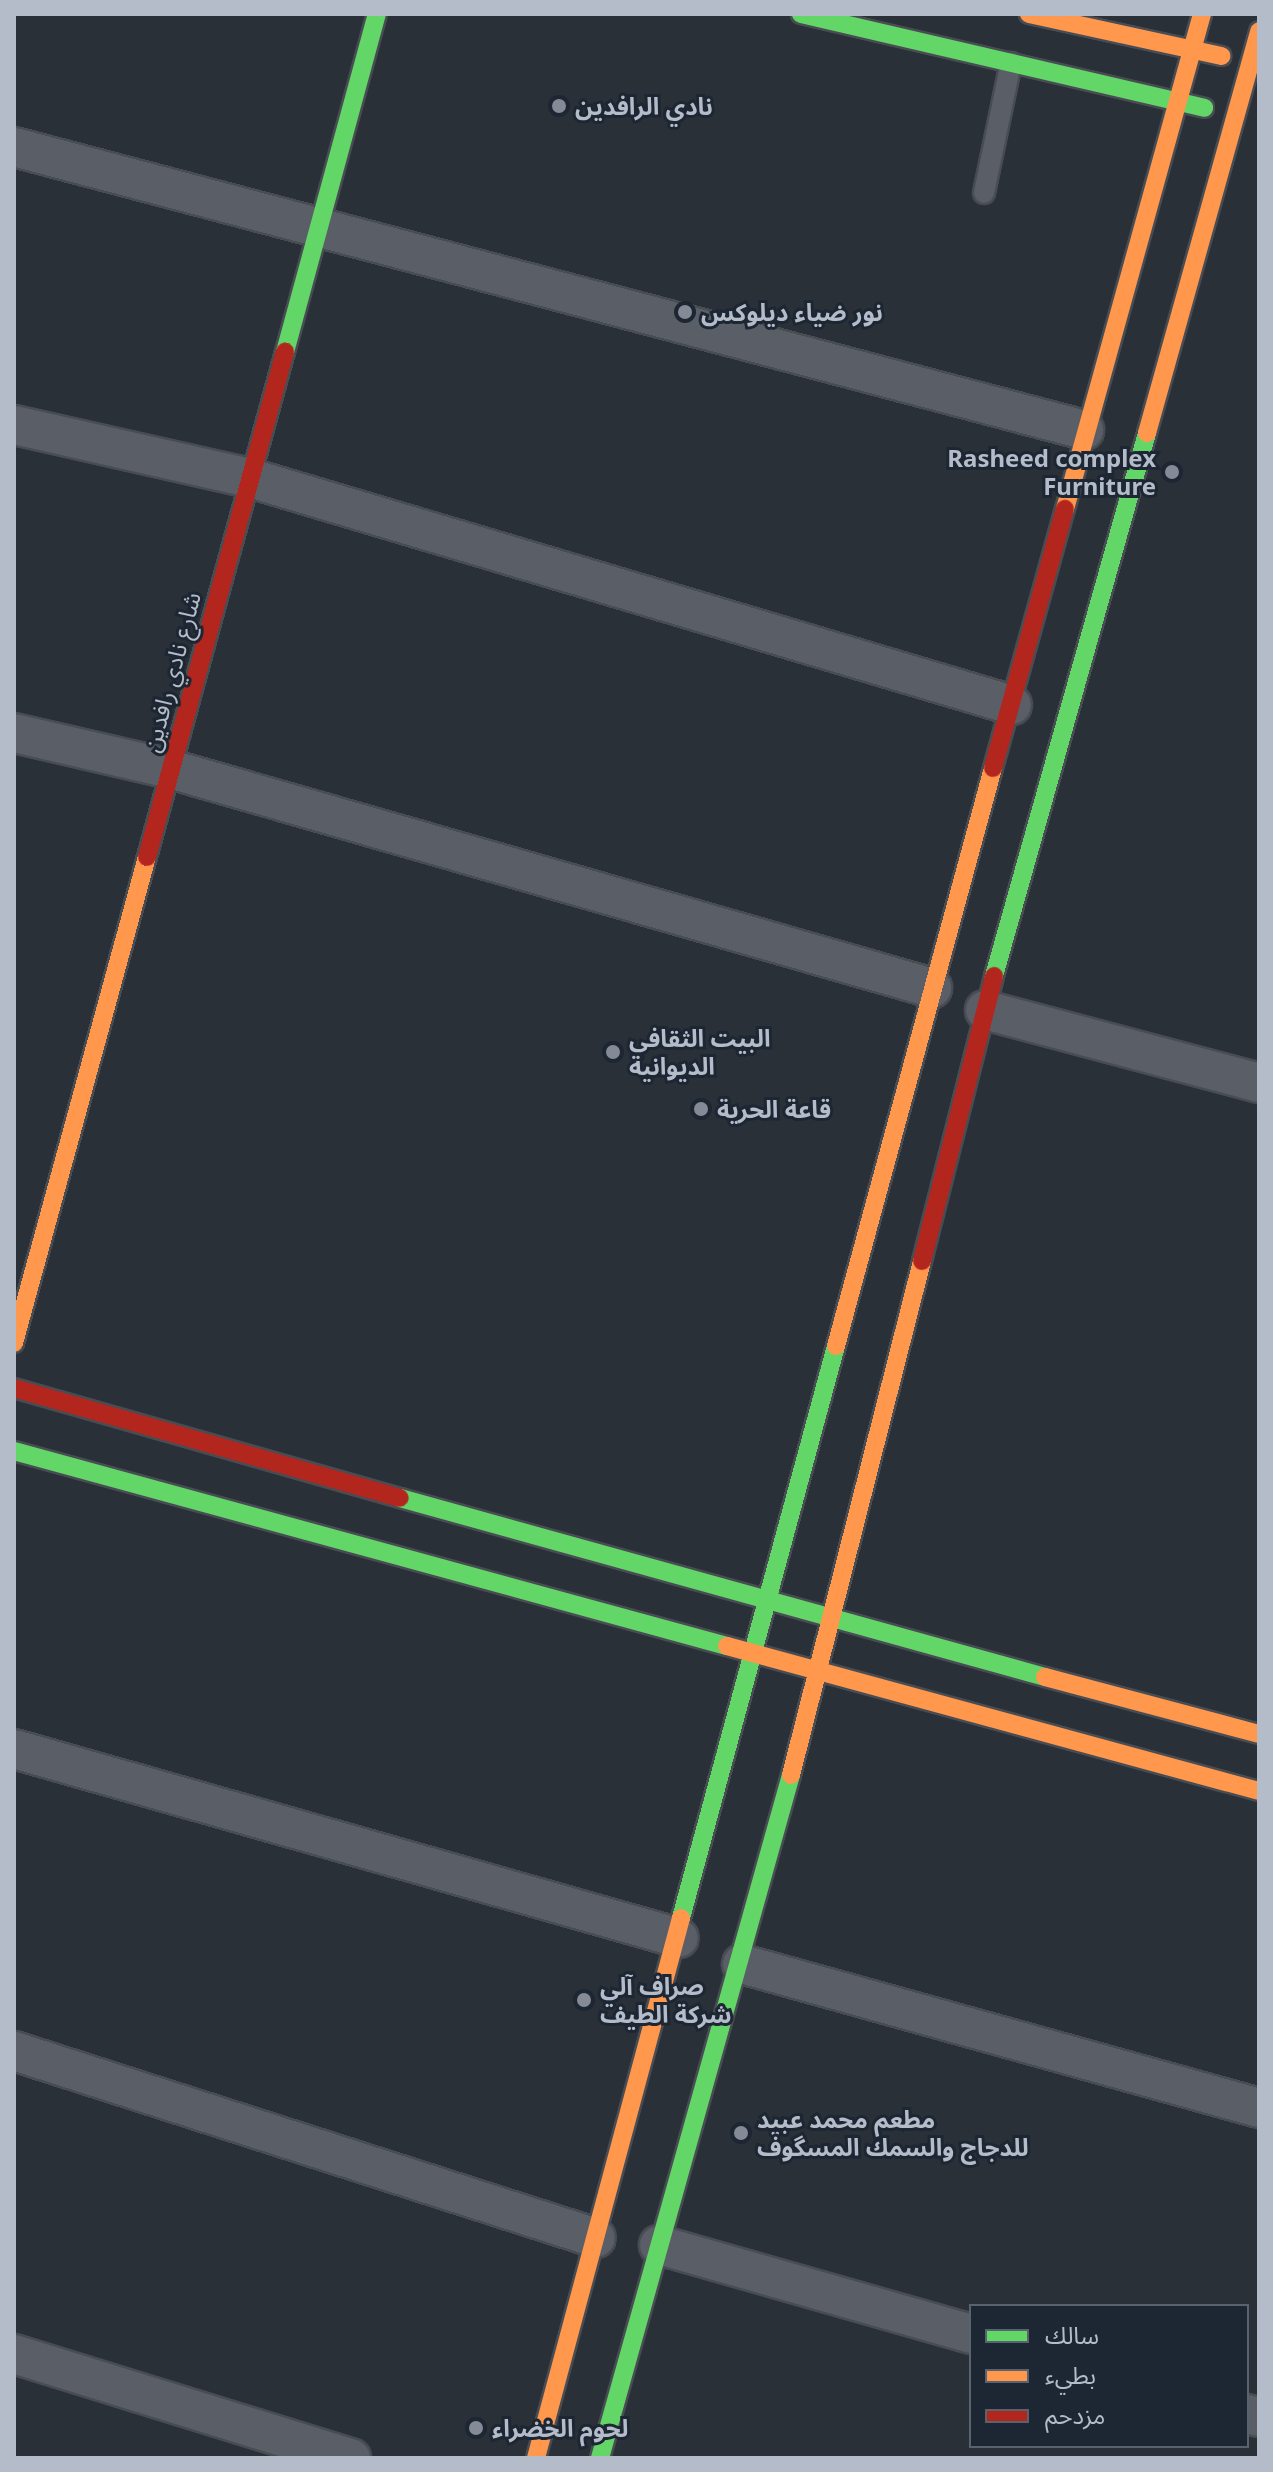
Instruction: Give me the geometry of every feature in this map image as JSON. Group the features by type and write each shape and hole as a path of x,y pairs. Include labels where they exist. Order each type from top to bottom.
{"main road":[{"name":"شارع نادي رافدين","path":"14,1343 377,14"},
{"path":"801,14 1259,122"},
{"path":"1029,14 1255,62"},
{"path":"1149,41 1183,31 1201,14"},
{"path":"536,2458 679,1938 932,988 1201,14"},
{"path":"600,2458 742,1964 820,1670 985,1010 1236,117 1255,62 1259,31"},
{"path":"1127,90 1151,116 1160,163"},
{"path":"1218,184 1242,155"},
{"path":"14,1388 766,1602 1259,1734"},
{"path":"14,1451 1259,1791"}],"street":[{"path":"14,147 1084,430"},
{"path":"14,425 250,478 1012,705"},
{"path":"14,733 170,769 932,988"},
{"path":"985,1010 1259,1083"},
{"path":"14,1749 679,1938"},
{"path":"742,1964 1259,2108"},
{"path":"14,2051 596,2238"},
{"path":"659,2245 969,2333"},
{"path":"14,2354 351,2458"}],"lane":[{"path":"984,193 1011,63"}],"traffic: fast":[{"path":"285,352 377,14"},
{"path":"801,14 1204,108"},
{"path":"994,976 1147,433"},
{"path":"681,1918 836,1346"},
{"path":"14,1451 727,1646"},
{"path":"400,1498 1045,1677"},
{"path":"600,2458 791,1775"}],"traffic: slow":[{"path":"1029,14 1221,56"},
{"path":"1065,509 1202,14"},
{"path":"1147,433 1259,31"},
{"path":"836,1346 993,768"},
{"path":"14,1343 147,857"},
{"path":"791,1775 922,1261"},
{"path":"727,1646 1259,1791"},
{"path":"1045,1677 1259,1734"},
{"path":"536,2458 681,1918"}],"traffic: jam":[{"path":"147,857 285,352"},
{"path":"993,768 1065,509"},
{"path":"922,1261 994,976"},
{"path":"14,1388 400,1498"}],"place":[{"name":"نادي الرافدين","path":"559,106"},
{"name":"نور ضياء ديلوكس","path":"685,312"},
{"name":"Rasheed complex Furniture","path":"1172,472"},
{"name":"البيت الثقافي الديوانية","path":"613,1052"},
{"name":"قاعة الحرية","path":"701,1109"},
{"name":"صراف آلي شركة الطيف","path":"584,2000"},
{"name":"مطعم محمد عبيد للدجاج والسمك المسگوف","path":"741,2133"},
{"name":"لحوم الخضراء","path":"476,2428"}]}
